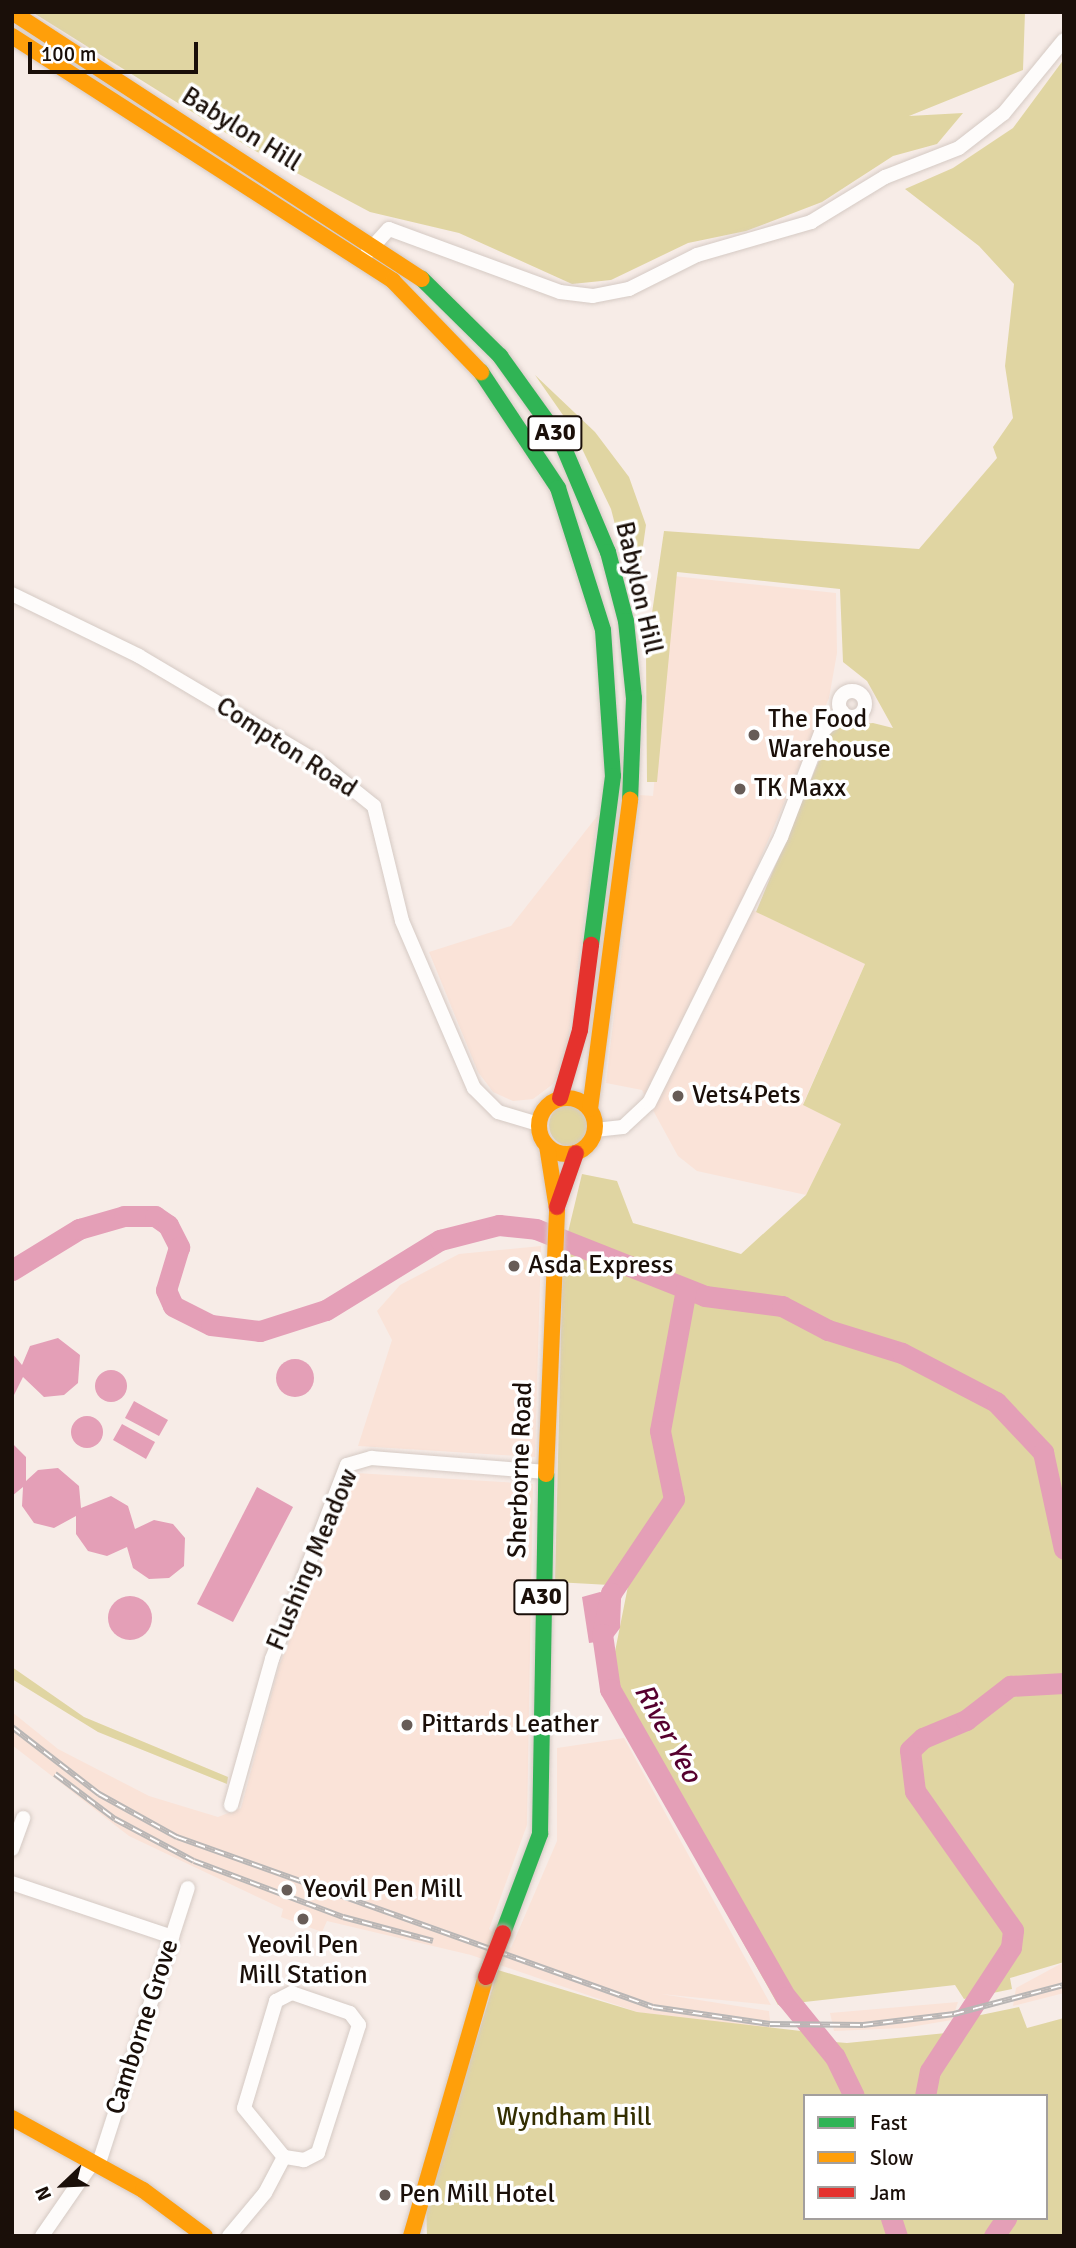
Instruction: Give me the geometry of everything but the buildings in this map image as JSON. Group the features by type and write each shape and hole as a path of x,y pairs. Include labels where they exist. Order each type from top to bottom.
{"main road":[{"name":"Babylon Hill","path":"12,12 375,242 452,304 500,356 561,441 595,513 632,659 635,731 623,852 590,1109"},
{"name":"Babylon Hill","path":"12,36 362,261 449,332 527,432 572,519 609,661 613,776 580,1030 560,1098"},
{"path":"604,849 623,852"},
{"path":"560,1098 590,1109"},
{"name":"A30","path":"557,1209 547,1146 538,1124 545,1107 560,1098"},
{"name":"A30","path":"557,1209 576,1153 595,1130 590,1109"},
{"path":"547,1146 576,1153"},
{"name":"Sherborne Road","path":"411,2236 486,1977 540,1834 545,1472 557,1209"},
{"path":"12,2118 96,2164 205,2236"}],"street":[{"path":"362,261 375,242 389,229 412,233 560,292 593,296 629,289 696,255 811,222 886,177 959,148 1004,113 1064,40"},
{"name":"Compton Road","path":"12,594 139,656 324,766 374,806 402,921 474,1088 498,1112 538,1124"},
{"path":"595,1130 624,1127 649,1103 781,837 821,733 842,712"},
{"name":"Flushing Meadow","path":"231,1805 272,1659 347,1465 362,1458 545,1472"},
{"path":"12,1849 23,1818"},
{"path":"12,1883 172,1937"},
{"name":"Camborne Grove","path":"42,2236 96,2164 188,1888"},
{"path":"292,1993 350,2013 359,2034 318,2153 304,2160 284,2157 244,2108 276,2001 292,1993"},
{"path":"229,2236 265,2193 284,2157"}],"shaded area":[{"path":"673,576 836,593 837,653 829,698 741,904 865,964 803,1104 841,1124 806,1195 697,1171 678,1156 642,1090 606,1083 640,795 653,796"},
{"path":"598,815 565,1063 553,1084 533,1099 513,1101 493,1092 478,1072 429,952 511,926"},
{"path":"541,1246 535,1457 358,1446 392,1340 377,1311 400,1285 459,1254"},
{"path":"58,1338 80,1355 78,1383 64,1395 44,1397 23,1377 12,1399 12,1353 22,1365 30,1346"},
{"path":"295,1359 309,1364 314,1378 309,1392 295,1397 281,1392 276,1378 281,1364"},
{"path":"111,1370 123,1374 127,1386 123,1398 111,1402 99,1398 95,1386 99,1374"},
{"path":"134,1401 168,1420 159,1436 125,1418"},
{"path":"87,1416 99,1420 103,1432 99,1444 87,1448 75,1444 71,1432 75,1420"},
{"path":"122,1424 155,1442 146,1459 113,1440"},
{"path":"12,1443 26,1457 26,1481 38,1470 58,1468 79,1486 81,1508 111,1496 128,1506 135,1529 154,1520 173,1524 185,1538 184,1566 169,1578 149,1579 133,1568 127,1547 107,1556 88,1551 76,1534 76,1516 54,1528 34,1523 22,1506 23,1487 12,1496"},
{"path":"356,1473 533,1484 527,1825 489,1929 511,1948 557,1841 557,1748 624,1738 771,2005 661,1994 769,2011 771,2030 637,2012 471,1955 327,1921 322,1932 281,1917 283,1909 129,1836 12,1745 12,1712 58,1749 149,1796 218,1817 241,1808 279,1666"},
{"path":"257,1487 293,1507 233,1622 197,1604"},
{"path":"600,1592 621,1598 620,1628 611,1640 589,1643 582,1597"},
{"path":"130,1596 145,1603 152,1618 145,1633 130,1640 115,1633 108,1618 115,1603"},
{"path":"1064,1962 1064,1993 1013,2006 1016,1988"},
{"path":"958,2002 952,2020 904,2028 834,2031 830,2013"}],"green space":[{"path":"32,12 1025,12 1023,70 909,116 963,113 937,144 893,156 822,202 746,231 688,243 611,280 572,284 459,233 370,212 250,148"},
{"path":"1064,59 1064,1962 1010,1978 1012,1989 964,1999 955,1985 778,2005 606,1697 628,1586 555,1582 563,1253 582,1174 617,1181 633,1223 741,1254 806,1195 841,1124 803,1105 865,964 756,912 833,727 873,723 893,728 867,681 843,662 840,589 677,572 657,782 647,782 646,654 664,531 919,549 997,458 993,447 1013,418 1005,366 1014,284 979,246 905,189 953,168 1013,128"},
{"path":"535,375 595,432 629,477 646,525 635,602 611,509 572,428"},
{"path":"570,1104 585,1110 591,1125 585,1140 570,1146 555,1140 549,1125 555,1110"},
{"path":"12,1667 84,1717 228,1777 227,1784 98,1732 12,1679"},
{"name":"Wyndham Hill","path":"498,1970 637,2012 801,2031 810,2040 847,2043 966,2031 971,2017 1019,2007 1027,2028 1064,2018 1064,2236 427,2236 426,2203"}],"waterway":[{"name":"River Yeo","path":"12,1270 79,1229 124,1216 155,1216 168,1225 179,1247 166,1290 173,1306 211,1325 260,1331 326,1310 440,1240 499,1225 536,1229 705,1296 782,1306 828,1330 902,1353 996,1402 1043,1452 1064,1549"},
{"name":"River Yeo","path":"686,1289 660,1431 674,1499 611,1593 602,1634 610,1689 786,1997 835,2057 853,2094"},
{"name":"River Yeo","path":"925,2094 930,2071 1011,1947 1013,1930 915,1791 910,1750 923,1738 966,1720 1010,1686 1064,1683"},
{"name":"River Yeo","path":"892,2220 897,2236"},
{"name":"River Yeo","path":"994,2236 1005,2220"}],"railway":[{"path":"12,1727 99,1794 177,1837 653,2007 770,2024 863,2025 954,2014 1064,1985"},
{"path":"55,1774 115,1819 194,1861 343,1917 433,1941"}],"traffic: fast":[{"path":"422,279 500,356 561,441 608,552 626,621 634,698 630,800"},
{"path":"481,372 558,488 603,630 613,776 591,945"},
{"path":"503,1933 540,1834 546,1474"}],"traffic: slow":[{"path":"12,12 422,279"},
{"path":"12,36 393,281 481,372"},
{"path":"590,1109 630,800"},
{"path":"561,1098 573,1098 583,1102 591,1110 595,1126 591,1142 583,1150 573,1154 561,1154 551,1150 543,1142 539,1132 539,1120 543,1110 551,1102 561,1098"},
{"path":"546,1474 557,1209 547,1146"},
{"path":"411,2236 486,1977"},
{"path":"12,2118 143,2190 205,2236"}],"traffic: jam":[{"path":"560,1098 580,1030 591,945"},
{"path":"557,1207 576,1153"},
{"path":"486,1977 503,1933"}],"place":[{"name":"The Food Warehouse","path":"754,735"},
{"name":"TK Maxx","path":"740,789"},
{"name":"Vets4Pets","path":"678,1096"},
{"name":"Asda Express","path":"514,1266"},
{"name":"Pittards Leather","path":"407,1725"},
{"name":"Yeovil Pen Mill","path":"287,1890"},
{"name":"Yeovil Pen Mill Station","path":"303,1919"},
{"name":"Pen Mill Hotel","path":"385,2195"}]}
